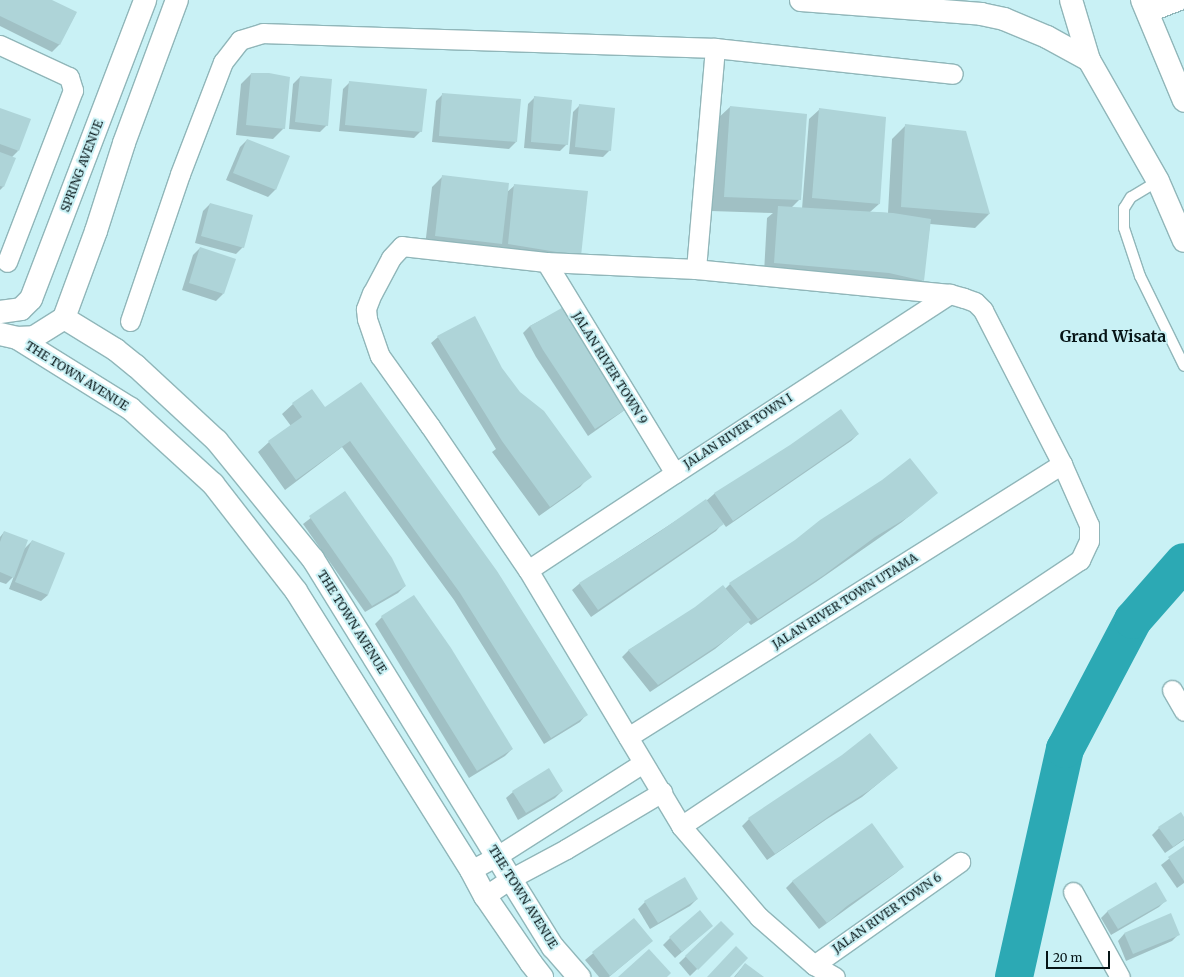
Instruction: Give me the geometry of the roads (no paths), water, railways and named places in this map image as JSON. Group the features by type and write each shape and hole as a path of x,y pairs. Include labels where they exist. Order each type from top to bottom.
{"street":[{"name":"SPRING AVENUE","path":"0,312 21,309 31,299 145,0"},
{"path":"8,336 34,337 64,318 94,238 114,169 177,0"},
{"path":"801,0 981,14 1004,19 1054,40 1089,60"},
{"path":"1071,0 1089,60 1158,181 1184,242"},
{"path":"1178,0 1145,6 1184,101"},
{"path":"130,321 180,174 223,62 240,40 263,33 715,48 953,74"},
{"path":"0,44 69,78 73,90 7,262"},
{"path":"696,270 715,48"},
{"path":"681,826 1080,560 1089,540 1089,525 1062,464 983,310 975,302 950,294 696,270 546,262 402,246 391,258 372,293 366,309 369,326 380,356 430,426 528,570 681,826 759,916 814,965 835,977"},
{"name":"JALAN RIVER TOWN 9","path":"546,262 674,472"},
{"name":"JALAN RIVER TOWN I","path":"528,570 674,472 950,294"},
{"name":"THE TOWN AVENUE","path":"64,318 116,350 136,366 217,441 313,559 553,947 579,977"},
{"name":"THE TOWN AVENUE","path":"8,336 131,409 213,484 296,591 486,896 542,977"},
{"name":"JALAN RIVER TOWN UTAMA","path":"628,737 1062,464"},
{"path":"1172,690 1184,711"},
{"path":"471,870 498,856 643,763"},
{"path":"486,896 510,879 566,849 662,792"},
{"name":"JALAN RIVER TOWN 6","path":"814,965 960,862"},
{"path":"1073,892 1120,977"}],"lane":[{"path":"1158,181 1131,197 1124,208 1124,228 1140,276 1184,366"}],"waterway":[{"path":"1014,977 1065,749 1133,620 1184,562"}],"district":[{"name":"Grand Wisata","path":"1113,336"}]}
